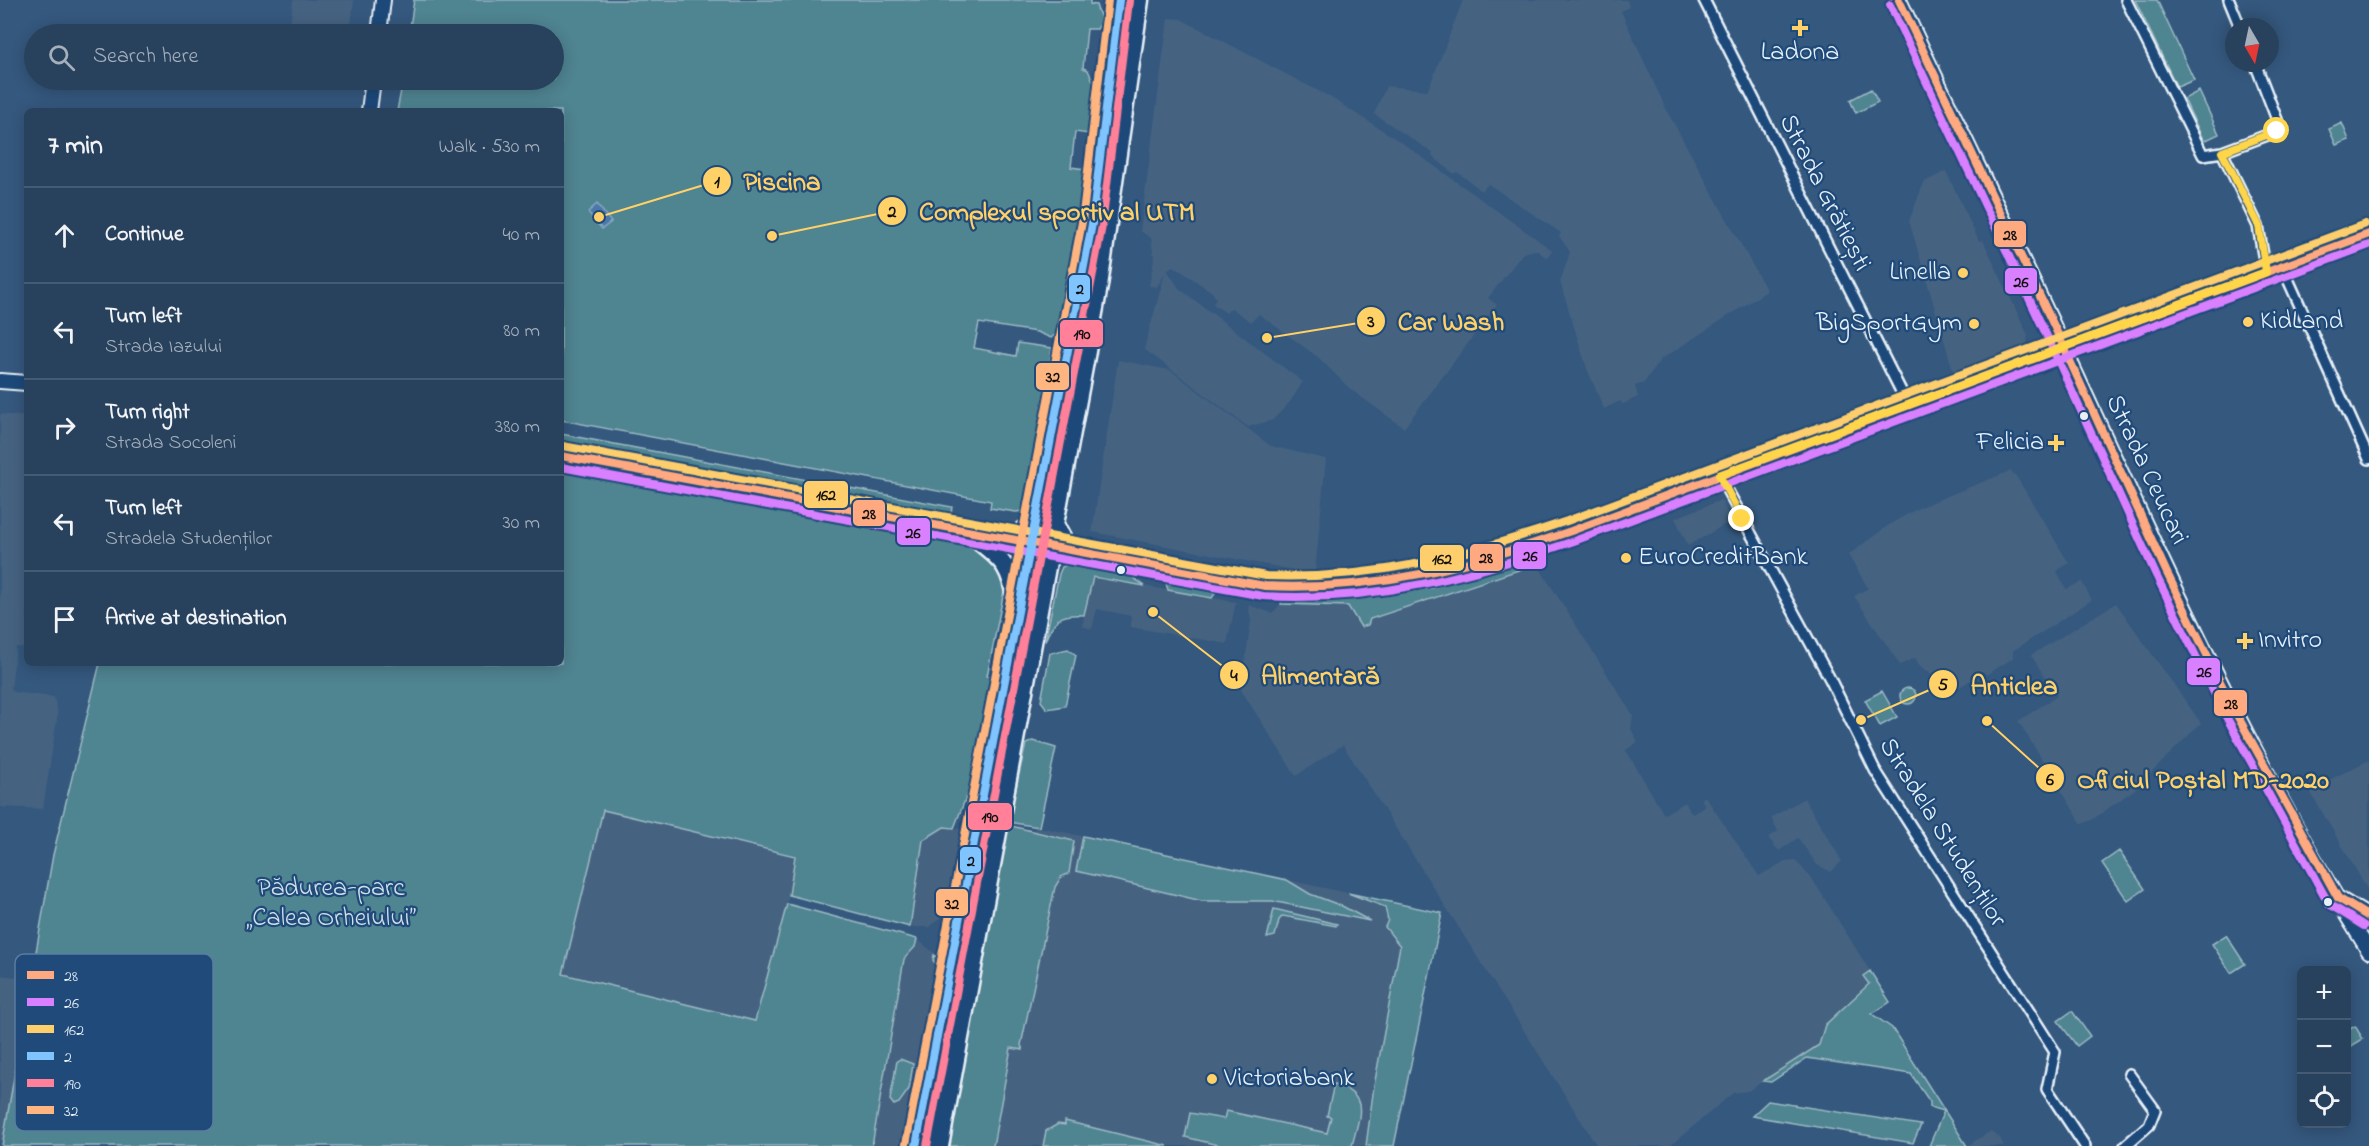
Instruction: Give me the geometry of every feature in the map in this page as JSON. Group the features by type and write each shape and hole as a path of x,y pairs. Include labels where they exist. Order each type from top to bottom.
{"highway":[{"path":"916,1146 1092,224 1119,0 1140,1 1112,212 940,1146"},
{"path":"1000,537 1019,534 1035,521"},
{"path":"1056,526 1066,544 1077,552"},
{"path":"965,530 1008,568 1013,581 1018,620"},
{"path":"962,910 984,914"}],"main road":[{"path":"380,24 383,0"},
{"name":"Strada Ceucari","path":"1899,0 2166,571 2226,693 2369,951"},
{"path":"369,108 372,90"},
{"path":"564,457 1265,586 1318,588 1371,585 1425,576 1494,557 2369,234"},
{"path":"0,381 24,383"},
{"path":"2338,898 2369,917"}],"street":[{"name":"Strada Grătiești","path":"1704,0 1908,405"},
{"path":"2126,0 2203,155 2222,152 2281,130 2258,72"},
{"path":"2229,0 2236,18"},
{"path":"2222,152 2259,226 2266,272"},
{"path":"2282,266 2369,459"},
{"name":"Stradela Studenților","path":"1719,475 1830,679 1868,758 2055,1052 2047,1089 2085,1146"},
{"path":"2125,1146 2149,1125 2155,1110 2129,1074"}],"shaded area":[{"path":"293,0 354,0 351,24 290,24"},
{"path":"1463,0 1627,0 1629,7 1621,11 1667,111 1767,291 1660,360 1644,383 1635,386 1638,397 1623,404 1620,401 1604,409 1587,369 1560,282 1570,252 1559,236 1561,233 1488,184 1482,191 1457,172 1454,174 1432,156 1433,153 1374,114 1386,86 1428,90"},
{"path":"1168,18 1181,19 1330,97 1401,142 1552,250 1547,258 1536,250 1523,253 1488,298 1497,305 1404,428 1350,389 1319,358 1259,314 1251,322 1231,308 1226,313 1213,304 1216,298 1212,292 1173,266 1167,270 1180,289 1303,382 1290,402 1273,420 1248,427 1144,349 1165,273 1157,287 1149,286 1154,259 1151,238 1140,231"},
{"path":"1946,171 1979,241 1983,240 2028,335 2027,343 2019,349 1954,374 1909,221 1924,182"},
{"path":"597,204 611,222 602,229 588,212"},
{"path":"1118,360 1170,370 1271,446 1326,459 1315,574 1092,532"},
{"path":"0,414 24,417 24,648 16,647 11,689 14,692 54,697 58,713 43,809 0,807"},
{"path":"2010,471 2016,476 2069,563 2057,571 2066,589 2082,582 2092,600 2013,651 2013,658 1987,675 1984,672 1958,688 1921,668 1915,658 1900,665 1854,596 1868,588 1848,555 1890,524 1920,507"},
{"path":"1721,500 1731,521 1688,546 1675,518"},
{"path":"1537,564 1633,715 1631,729 1638,742 1626,750 1664,814 1685,802 1692,814 1705,806 1701,799 1705,796 1759,876 1785,861 1795,860 1813,880 1870,971 1863,976 1869,983 1825,1025 1819,1045 1748,1091 1733,1093 1670,1146 1597,1146 1343,745 1296,776 1241,690 1251,620 1248,605 1272,613 1281,604 1348,606 1368,625 1370,619"},
{"path":"1093,577 1236,602 1227,644 1130,627 1131,616 1097,609 1092,629 1082,626"},
{"path":"2116,603 2201,723 2134,790 2092,820 2082,824 2018,721 2057,696 2031,655"},
{"path":"2369,760 2369,892 2309,790"},
{"path":"1804,798 1842,861 1831,872 1817,865 1798,838 1779,851 1768,838 1778,831 1771,818"},
{"path":"603,810 795,857 788,900 755,1021 562,975"},
{"path":"1035,826 1442,913 1394,1146 969,1146"},
{"path":"944,827 969,830 956,899 950,910 930,927 910,927 923,840"},
{"path":"917,939 937,955 942,965 914,1121 905,1133 902,1146 872,1146 904,959 915,947"},
{"path":"0,975 15,977 15,1076 2,1146 0,1146"},
{"path":"1991,1131 2000,1138 2004,1146 1967,1146"}],"green space":[{"path":"414,0 1090,0 1090,4 1096,5 1101,22 1097,29 1087,29 1083,68 1088,70 1095,86 1089,134 1075,132 1071,167 1085,169 1077,231 1057,333 1051,338 1037,332 979,323 974,348 1016,356 1018,343 1052,348 1023,511 990,508 991,501 564,421 564,108 398,108 401,90 564,90 564,24 410,24"},
{"path":"2135,0 2157,0 2194,80 2177,87"},
{"path":"1129,16 1084,337 1081,336 1093,264 1126,17"},
{"path":"1871,89 1878,102 1856,113 1850,100"},
{"path":"2199,91 2219,134 2204,141 2184,99"},
{"path":"2342,123 2349,140 2336,145 2329,129"},
{"path":"1076,367 1050,514 1048,515 1047,514"},
{"path":"564,435 952,507 950,519 564,447"},
{"name":"Pădurea-parc „Calea Orheiului”","path":"564,465 837,515 873,527 966,544 983,549 1000,564 1004,591 987,676 990,676 986,724 979,764 954,828 944,827 923,840 910,927 789,895 795,856 603,810 563,974 755,1021 787,904 917,939 915,947 904,959 872,1146 2,1146 15,1072 15,1131 213,1131 213,954 36,954 53,855 99,666 564,666"},
{"path":"1533,557 1537,564 1370,619 1368,625 1361,627 1348,606 1281,604 1282,600 1369,598 1432,588"},
{"path":"1040,560 1042,563 979,890 976,891 1037,563"},
{"path":"1071,563 1126,573 1145,586 1093,577 1084,615 1069,615 1059,619 1045,641 1059,574 1062,567"},
{"path":"1164,577 1219,588 1212,598 1168,590"},
{"path":"1068,649 1076,655 1065,706 1047,709 1041,701 1050,653"},
{"path":"1908,688 1914,690 1916,696 1914,702 1908,704 1902,702 1900,696 1902,690"},
{"path":"1882,691 1897,717 1880,726 1865,700"},
{"path":"1033,741 1056,748 1039,827 1008,822 1026,744"},
{"path":"1007,825 1074,841 1069,873 1061,877 1055,887 1021,1045 1023,1050 1011,1048 993,1146 947,1146"},
{"path":"1083,836 1287,880 1310,894 1342,906 1370,921 1272,901 1202,901 1076,871"},
{"path":"2119,851 2145,889 2128,901 2102,863"},
{"path":"1348,893 1442,913 1394,1146 1366,1146 1374,1086 1400,946 1385,927 1388,920 1385,907"},
{"path":"1274,909 1337,924 1336,926 1283,916 1279,920 1275,936 1267,938"},
{"path":"967,927 971,931 930,1146 926,1146"},
{"path":"2226,935 2245,964 2231,973 2212,944"},
{"path":"934,955 939,958 942,965 914,1121 911,1121 940,971 933,960"},
{"path":"1870,971 1890,1002 1872,1014 1892,1028 1967,1146 1929,1146 1944,1111 1930,1107 1930,1102 1911,1074 1807,1058 1771,1082 1763,1081 1819,1045 1825,1025 1869,984 1863,976"},
{"path":"2072,1011 2090,1036 2077,1046 2058,1021"},
{"path":"2355,1026 2363,1039 2351,1046 2351,1028"},
{"path":"900,1059 913,1064 909,1089 899,1103 894,1105 890,1100 897,1061"},
{"path":"1334,1084 1346,1089 1358,1101 1359,1116 1352,1146 1222,1146 1185,1137 1190,1113 1224,1119 1226,1111 1327,1133 1331,1117 1327,1116"},
{"path":"1768,1101 1921,1125 1913,1143 1752,1116"},
{"path":"1065,1121 1168,1146 1043,1146 1046,1131 1058,1124 1065,1125"}],"transit line":[{"name":"32","path":"906,1144 1082,222 1108,0"},
{"name":"2","path":"916,1146 1092,224 1119,0"},
{"name":"28","path":"1899,0 2055,328 2166,571 2232,706 2338,898 2369,917"},
{"name":"190","path":"927,1146 1102,226 1129,1"},
{"name":"26","path":"1890,5 2045,332 2156,575 2223,711 2329,904 2364,926"},
{"name":"162","path":"564,446 1266,576 1307,576 1383,570 1456,555 1567,521 2365,224"},
{"name":"28","path":"564,457 1265,586 1346,585 1421,574 1457,566 1571,531 2369,234"},
{"name":"26","path":"564,468 1263,596 1303,597 1382,591 1460,576 1574,541 2369,245"}],"place":[{"name":"Ladona","path":"1800,28"},
{"name":"Piscina","path":"599,217"},
{"name":"Complexul sportiv al UTM","path":"772,236"},
{"name":"Linella","path":"1963,273"},
{"name":"KidLand","path":"2248,322"},
{"name":"BigSportGym","path":"1974,324"},
{"name":"Car Wash","path":"1267,338"},
{"name":"Felicia","path":"2056,443"},
{"name":"EuroCreditBank","path":"1626,558"},
{"name":"Alimentară","path":"1153,612"},
{"name":"Invitro","path":"2245,641"},
{"name":"Anticlea","path":"1861,720"},
{"name":"Oficiul Poștal MD-2020","path":"1987,721"},
{"name":"Victoriabank","path":"1212,1079"}],"route":[{"path":"1742,519 1719,475 2266,272 2259,226 2222,152 2277,131"}]}
